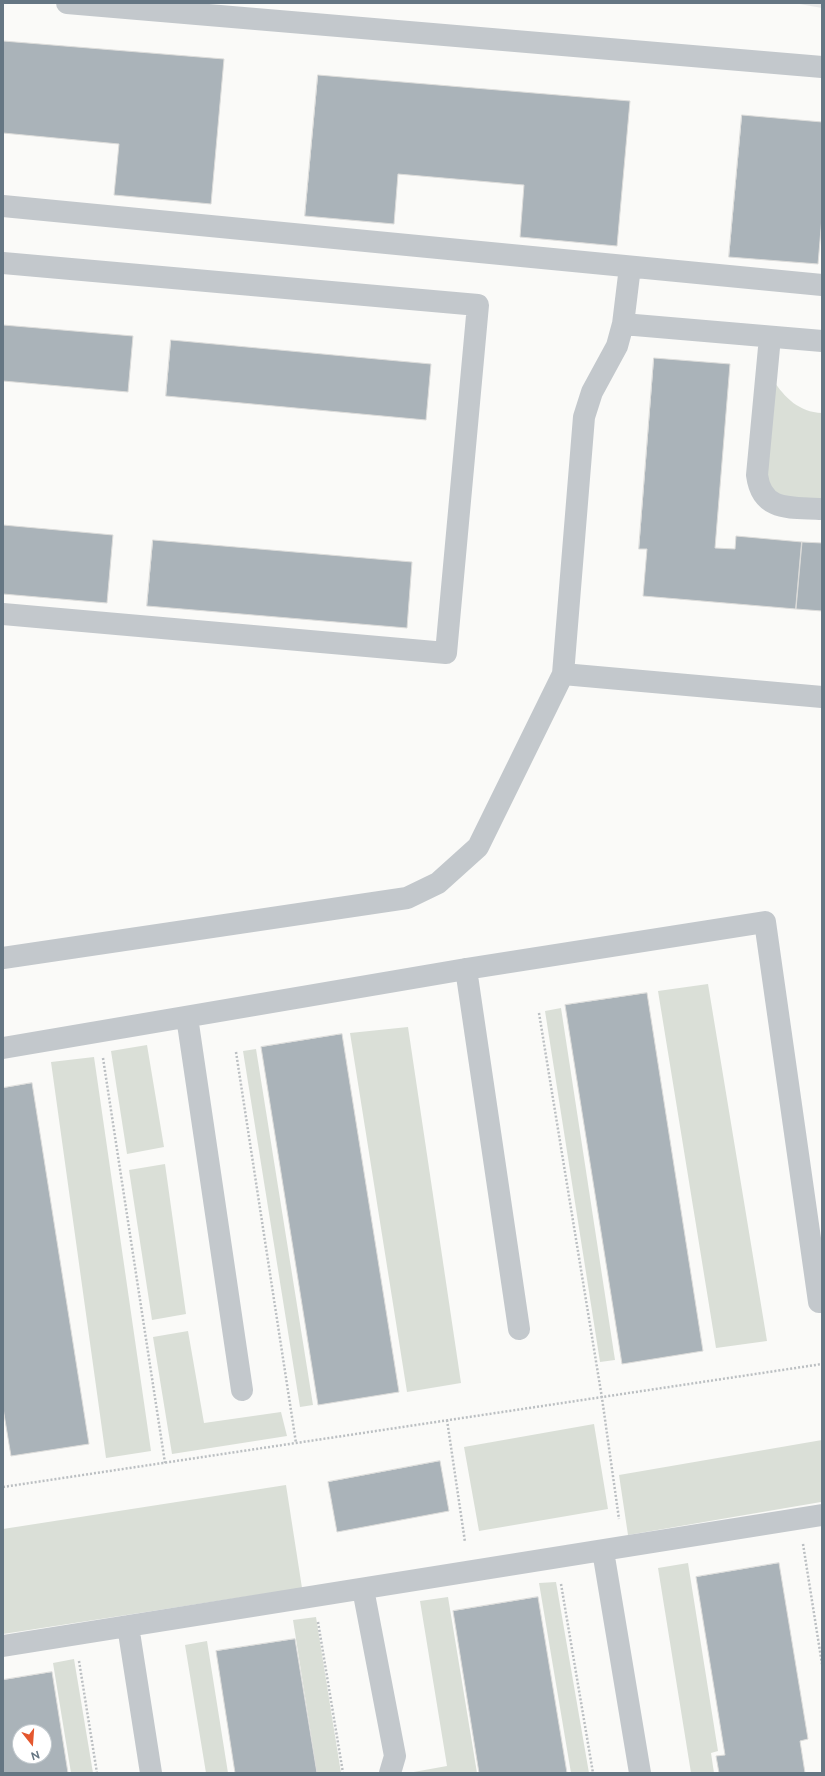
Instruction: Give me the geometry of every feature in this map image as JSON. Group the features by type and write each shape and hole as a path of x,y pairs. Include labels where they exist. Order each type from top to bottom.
{"lane":[{"path":"67,3 822,67"},
{"path":"3,206 822,285"},
{"path":"3,263 478,305 446,652 3,614"},
{"path":"3,958 407,898 438,883 478,847 563,674 584,418 592,392 617,346 622,324 630,267"},
{"path":"622,324 822,341"},
{"path":"770,336 757,475 758,484 762,493 768,500 777,506 822,509"},
{"path":"563,674 822,697"},
{"path":"3,1048 466,969 765,922 819,1302"},
{"path":"466,969 519,1328"},
{"path":"187,1017 242,1390"},
{"path":"3,1646 822,1515"},
{"path":"602,1551 640,1773"},
{"path":"364,1589 395,1756 390,1773"},
{"path":"128,1626 151,1773"}],"path":[{"path":"539,1013 602,1398 620,1519"},
{"path":"102,1052 165,1463"},
{"path":"236,1052 296,1443"},
{"path":"3,1487 822,1364"},
{"path":"447,1420 465,1542"},
{"path":"802,1538 822,1664"},
{"path":"561,1583 593,1773"},
{"path":"318,1620 343,1773"},
{"path":"78,1657 97,1773"}],"shaded area":[{"path":"794,3 822,3 822,8"},
{"path":"773,380 782,393 793,403 806,410 822,413 822,503 784,500 766,484"},
{"path":"708,984 767,1341 716,1348 658,991"},
{"path":"561,1008 615,1360 600,1362 545,1011"},
{"path":"408,1027 461,1383 407,1392 350,1033"},
{"path":"147,1045 164,1147 127,1154 111,1051"},
{"path":"256,1049 313,1405 300,1407 243,1051"},
{"path":"94,1057 151,1451 106,1458 51,1062"},
{"path":"165,1164 186,1314 152,1320 129,1170"},
{"path":"188,1331 204,1423 281,1412 287,1436 172,1454 153,1337"},
{"path":"594,1424 608,1509 479,1531 464,1447"},
{"path":"822,1440 821,1502 628,1535 619,1475"},
{"path":"286,1485 302,1588 3,1634 3,1529"},
{"path":"688,1563 718,1751 711,1753 714,1773 691,1773 658,1568"},
{"path":"556,1582 589,1773 571,1773 539,1583"},
{"path":"448,1597 477,1773 408,1773 447,1766 420,1601"},
{"path":"316,1617 341,1773 317,1773 293,1620"},
{"path":"207,1641 228,1773 206,1773 185,1645"},
{"path":"74,1659 93,1773 71,1773 53,1663"}],"building":[{"path":"3,41 224,59 211,204 114,195 119,144 3,133"},
{"path":"318,75 630,101 617,246 520,237 524,185 398,174 394,224 305,216"},
{"path":"742,115 822,122 822,217 818,264 729,257"},
{"path":"3,325 133,336 128,392 3,381"},
{"path":"171,340 431,364 426,420 166,396"},
{"path":"654,358 730,364 715,548 735,549 736,536 802,542 796,609 643,596 647,549 639,549"},
{"path":"3,525 113,535 107,603 3,594"},
{"path":"153,540 412,562 407,628 147,606"},
{"path":"802,542 822,543 822,611 796,609"},
{"path":"647,993 703,1351 622,1364 565,1005"},
{"path":"342,1034 399,1392 318,1405 261,1047"},
{"path":"32,1083 89,1444 11,1456 3,1408 3,1088"},
{"path":"440,1461 449,1511 337,1532 328,1482"},
{"path":"779,1563 808,1739 800,1741 805,1773 719,1773 716,1756 725,1755 696,1577"},
{"path":"538,1597 567,1773 479,1773 453,1611"},
{"path":"295,1639 317,1773 235,1773 216,1651"},
{"path":"52,1672 68,1773 3,1773 3,1680"}]}
